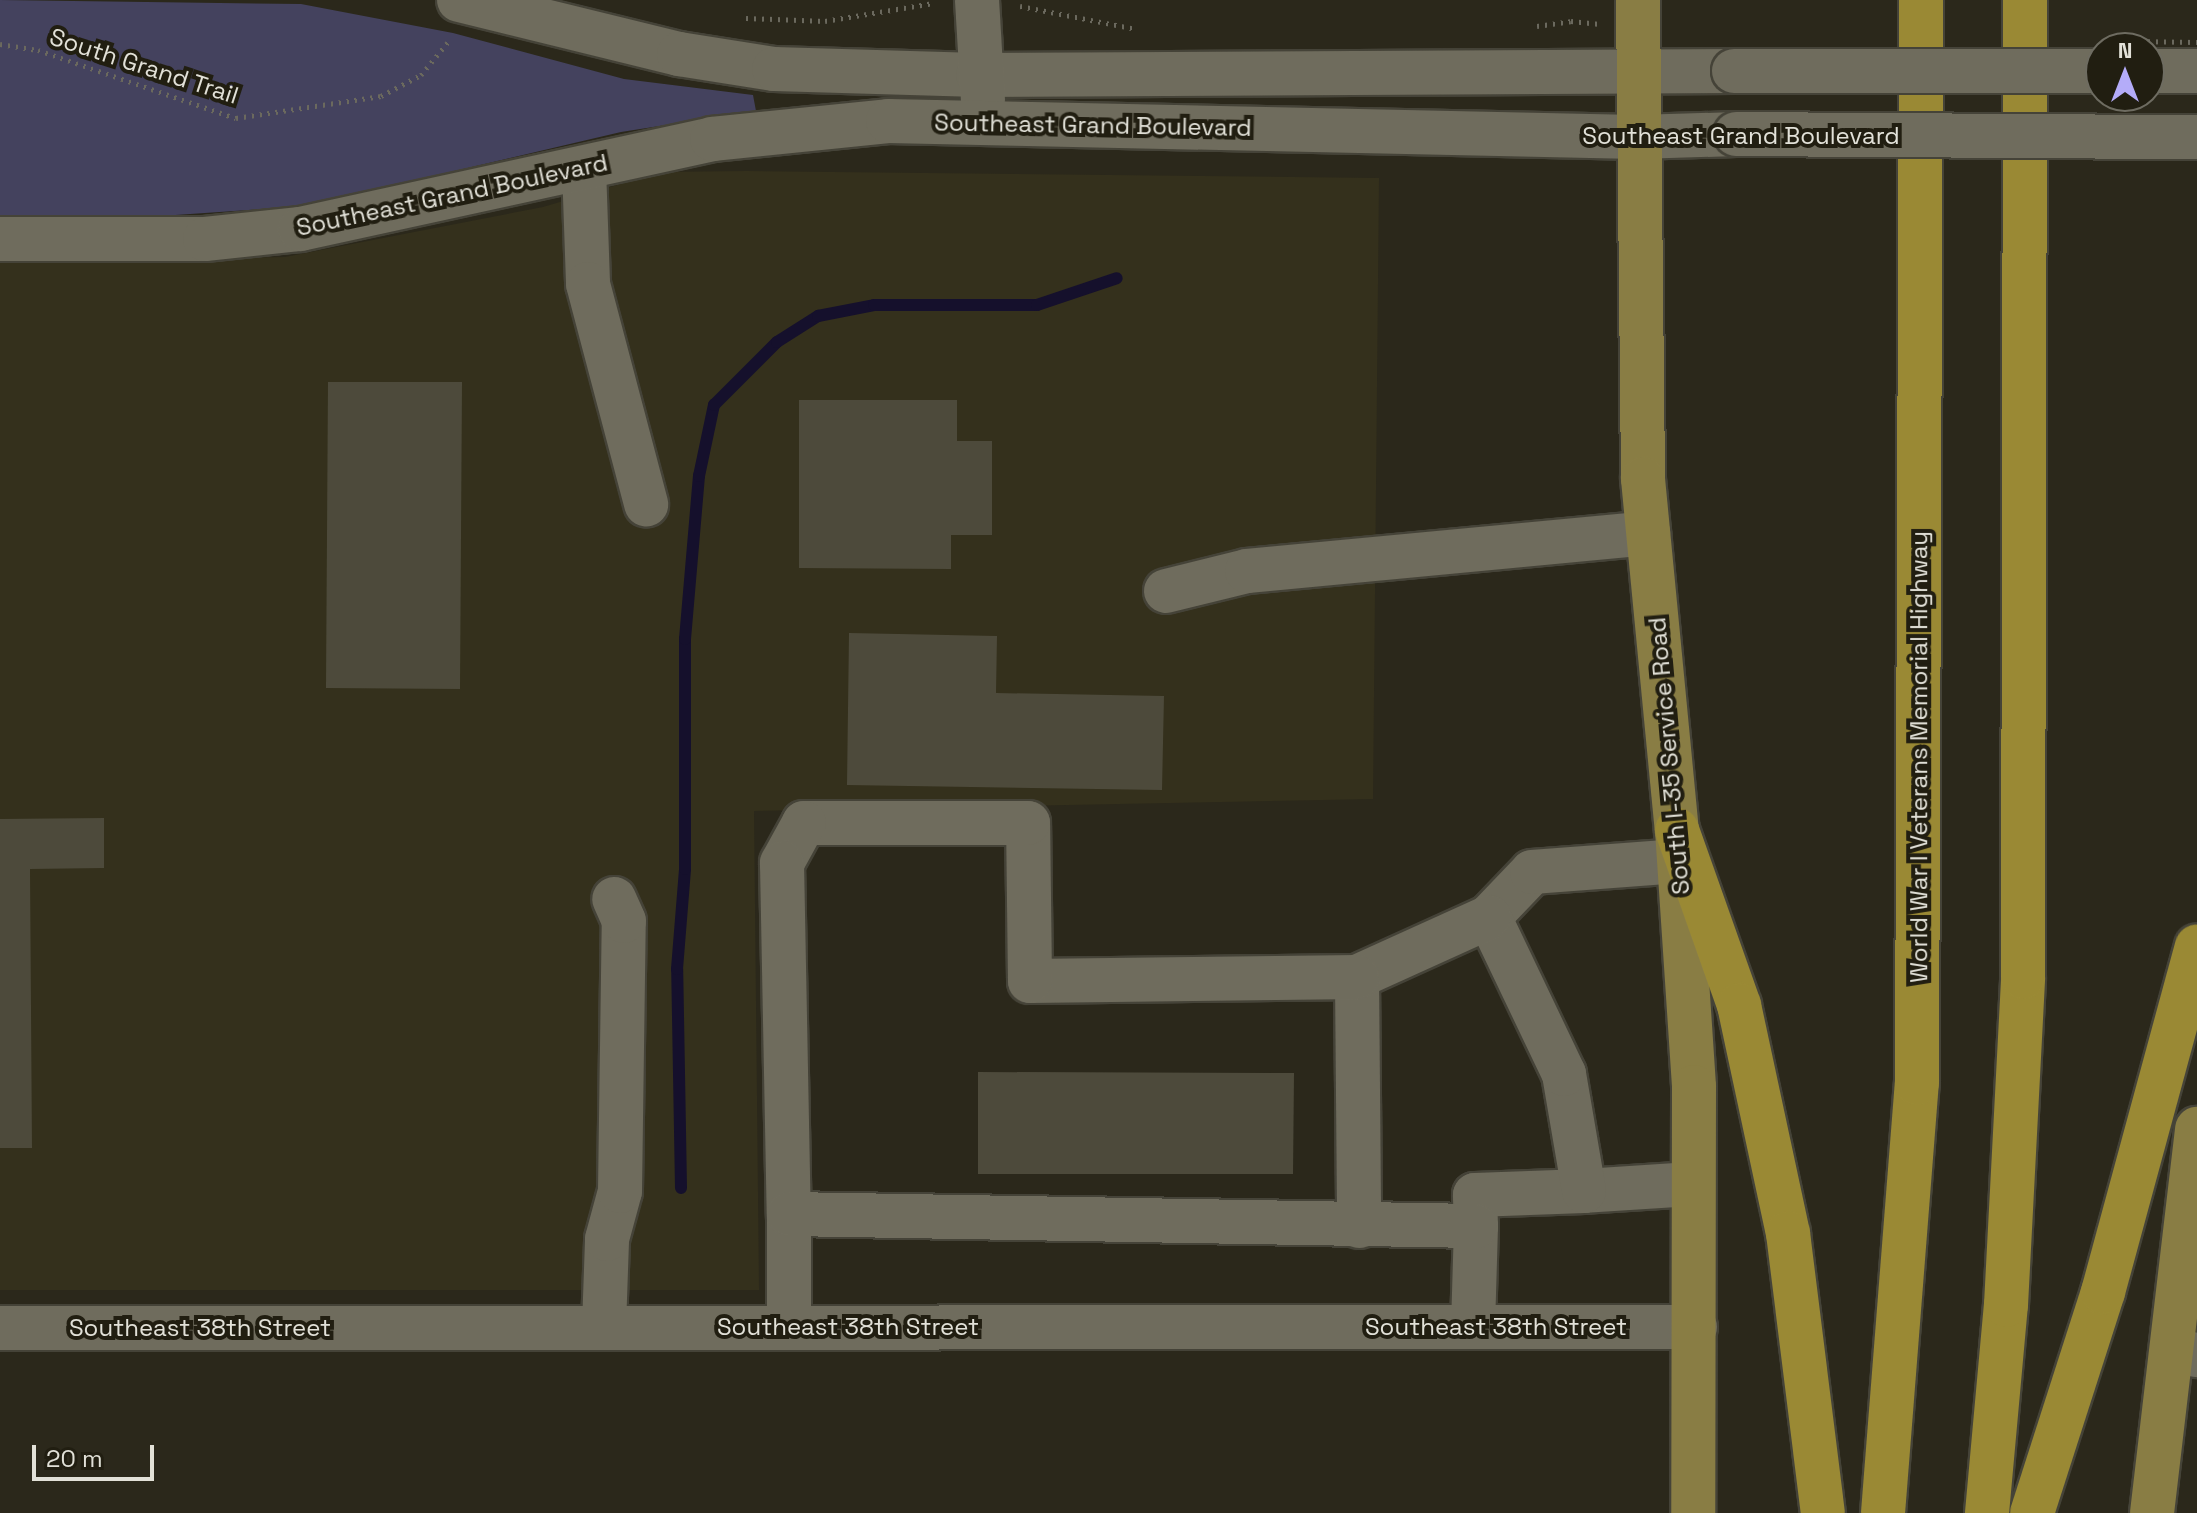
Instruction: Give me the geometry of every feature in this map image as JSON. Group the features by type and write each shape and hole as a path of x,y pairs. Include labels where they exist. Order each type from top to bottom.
{"highway":[{"name":"World War I Veterans Memorial Highway","path":"1883,1513 1917,1083 1921,0"},
{"path":"1987,1513 2006,1305 2023,977 2025,0"},
{"path":"1678,846 1739,1005 1785,1218 1823,1513"},
{"path":"2032,1513 2103,1292 2197,947"}],"main road":[{"name":"South I-35 Service Road","path":"1637,33 1648,533 1678,846 1694,1087 1693,1513"},
{"path":"2152,1513 2185,1352 2195,1154"}],"street":[{"name":"Southeast Grand Boulevard","path":"463,1 679,54 774,69 978,75 1637,33 1734,71 2085,71"},
{"path":"977,2 978,75 987,122"},
{"path":"2165,71 2197,71"},
{"name":"Southeast Grand Boulevard","path":"0,239 205,239 300,229 712,139 888,121 1637,137 1736,134 2197,137"},
{"path":"584,168 588,284 646,504"},
{"path":"1166,591 1247,571 1648,533"},
{"path":"789,1327 782,863 804,823 1028,823 1030,981 1357,977 1489,917 1532,872 1678,846"},
{"path":"604,1327 607,1239 621,1175 624,921 614,899"},
{"path":"1489,917 1564,1074 1584,1191"},
{"path":"1357,977 1359,1226"},
{"path":"1473,1327 1475,1195 1693,1184"},
{"path":"789,1214 1476,1226"},
{"name":"Southeast 38th Street","path":"0,1328 1695,1327"}],"path":[{"name":"South Grand Trail","path":"0,44 38,50 236,118 381,96 421,75 437,58 463,1"},
{"path":"738,17 825,21 929,3 977,2 1153,32"},
{"path":"1523,27 1571,21 1637,33"}],"shaded area":[{"path":"0,0 301,4 453,33 624,79 753,95 756,111 621,132 306,206 73,222 0,221"},
{"path":"661,172 1379,178 1373,799 754,811 759,1290 0,1290 0,261 285,257 543,207"}],"building":[{"path":"328,382 462,382 460,689 326,688"},
{"path":"799,400 957,400 957,441 992,441 992,535 951,535 951,569 799,568"},
{"path":"849,633 997,636 996,693 1164,696 1162,790 847,785"},
{"path":"104,818 104,868 30,869 32,1148 0,1148 0,819"},
{"path":"978,1072 1294,1073 1293,1174 978,1174"}],"waterway":[{"path":"681,1188 677,969 685,869 685,639 699,476 714,405 777,342 818,316 874,305 1037,305 1117,278"}]}
